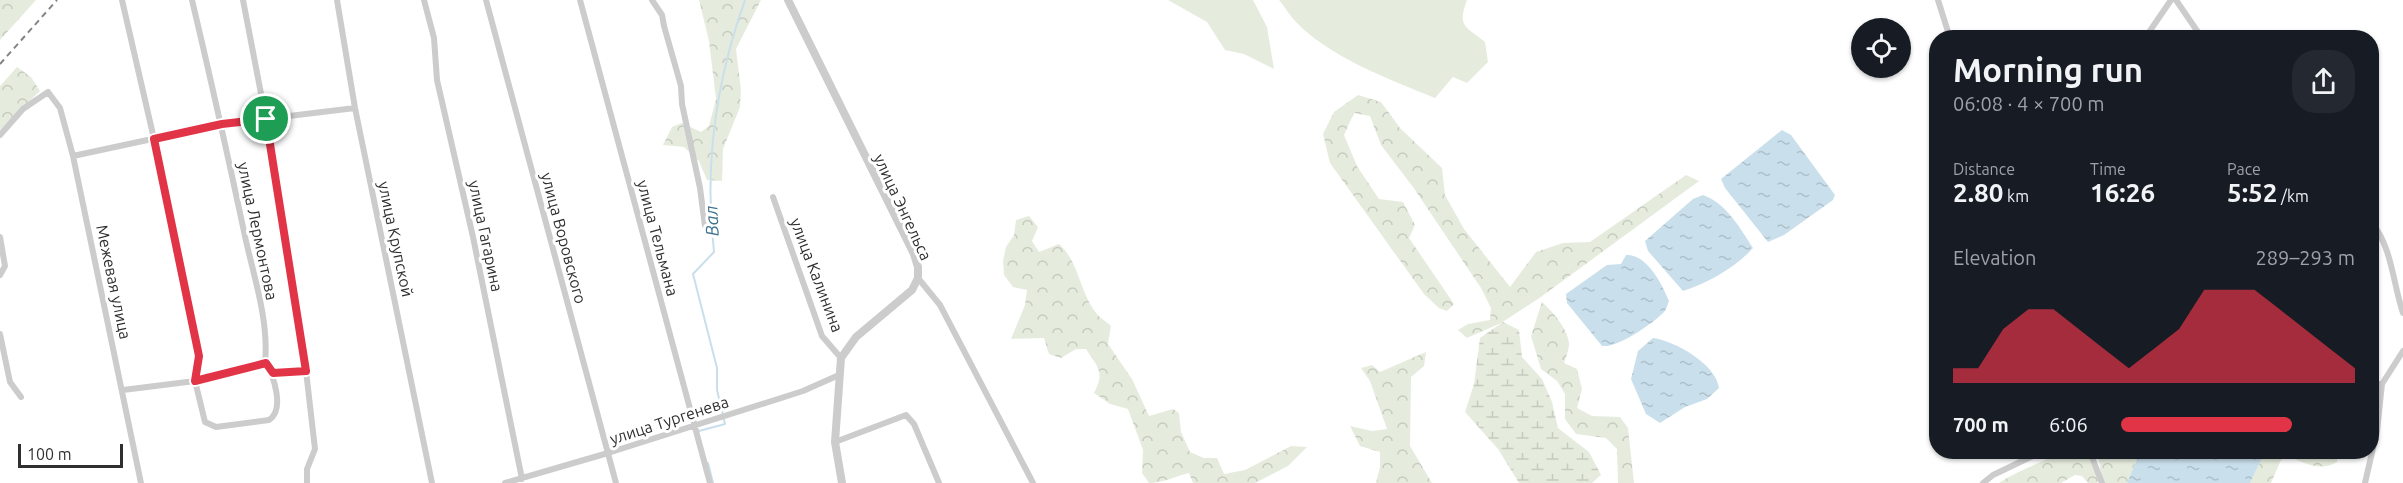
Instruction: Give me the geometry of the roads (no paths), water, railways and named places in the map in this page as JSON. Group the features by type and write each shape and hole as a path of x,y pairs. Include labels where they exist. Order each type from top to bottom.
{"street":[{"path":"122,0 154,139 199,356 195,381 202,416 209,425 216,427 269,420 277,410 273,373 266,363 195,381 123,390"},
{"name":"улица Лермонтова","path":"192,0 222,124 262,313 267,352 266,363"},
{"path":"243,0 266,119 306,371 315,449 307,469 308,483"},
{"name":"улица Крупской","path":"337,0 355,108 432,483"},
{"name":"улица Гагарина","path":"424,0 434,38 437,80 526,480"},
{"name":"улица Воровского","path":"486,0 616,483"},
{"name":"улица Тельмана","path":"580,0 710,483"},
{"path":"652,0 662,15 663,26 681,86 682,104 705,226"},
{"name":"улица Энгельса","path":"788,0 914,254 918,267 918,278 940,305 1033,483"},
{"path":"1938,0 1947,30"},
{"path":"2150,30 2171,0"},
{"path":"2176,0 2197,30"},
{"name":"Межевая улица","path":"0,135 23,110 48,92 60,108 73,156 123,390 129,435 141,483"},
{"path":"73,156 222,124 355,108"},
{"name":"улица Калинина","path":"773,197 822,336 841,358 856,337 912,290 918,278"},
{"path":"2379,233 2392,269 2403,313"},
{"path":"0,237 5,266 0,275"},
{"path":"0,334 10,382 21,397"},
{"path":"2379,412 2382,384 2403,351"},
{"path":"841,358 835,442 843,483"},
{"path":"273,373 306,371"},
{"name":"улица Тургенева","path":"505,483 526,480 803,392 839,375"},
{"path":"835,442 906,415 914,424 939,483"},
{"path":"1983,483 1993,475 2026,459"},
{"path":"2093,459 2102,483"},
{"path":"2365,483 2371,459"}],"water":[{"path":"1782,130 1791,135 1835,195 1833,200 1784,235 1768,242 1725,188 1721,179"},
{"path":"1703,195 1726,210 1753,248 1721,274 1683,291 1648,251 1645,241 1693,199"},
{"path":"1626,255 1641,259 1653,271 1669,301 1657,319 1625,340 1602,346 1567,303 1566,294 1607,265 1621,264"},
{"path":"1653,338 1683,349 1703,362 1711,370 1719,388 1707,399 1685,407 1660,423 1646,414 1631,379 1638,351"},
{"path":"2137,459 2262,459 2250,483 2127,483"}],"waterway":[{"name":"Вал","path":"699,431 725,424 717,390 717,368 693,274 714,252 711,188 715,124 727,62 745,0"},
{"name":"Вал","path":"708,463 713,483"}],"railway":[{"path":"0,64 57,0"}]}
